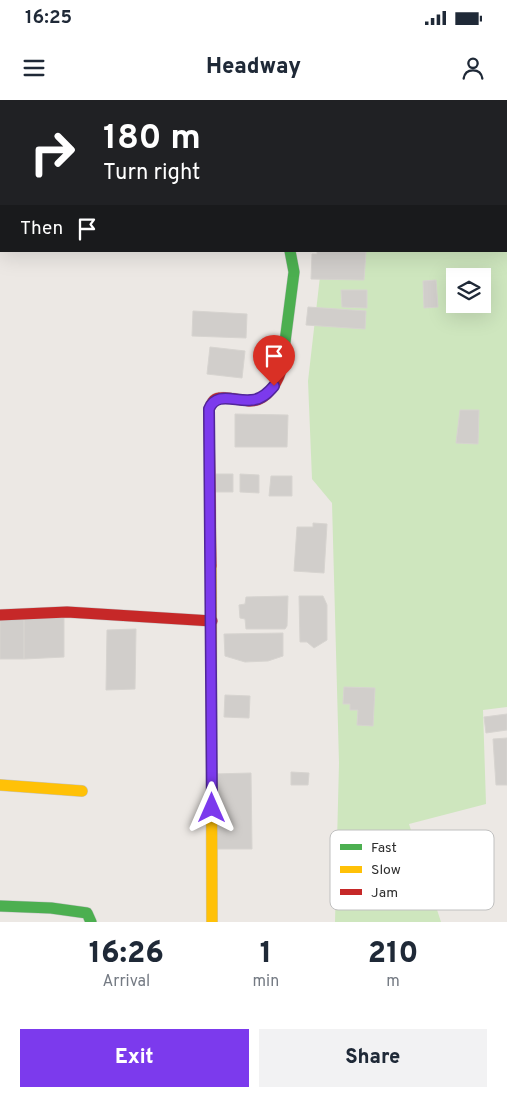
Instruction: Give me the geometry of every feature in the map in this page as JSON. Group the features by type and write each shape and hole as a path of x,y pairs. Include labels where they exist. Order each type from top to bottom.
{"street":[{"path":"212,922 212,621 209,409 212,402 219,398 253,400 266,395 274,386 282,370 294,272 290,252"},
{"path":"0,615 67,612 212,621"},
{"path":"0,785 82,791"},
{"path":"0,906 51,908 87,913 90,922"}],"green space":[{"path":"333,252 507,252 507,707 483,710 486,804 409,824 411,830 337,830 339,763 332,503 312,479 308,381 322,259"},
{"path":"335,910 437,910 441,922 335,922"}],"building":[{"path":"317,252 366,252 364,280 311,279 312,254 317,254"},
{"path":"436,280 438,307 424,308 423,281"},
{"path":"341,290 367,290 367,308 342,307"},
{"path":"308,307 366,311 365,329 306,325"},
{"path":"193,311 247,314 246,338 192,336"},
{"path":"210,347 245,351 242,378 207,374"},
{"path":"460,410 479,410 478,444 456,443"},
{"path":"235,414 288,415 287,447 235,447"},
{"path":"214,474 233,474 233,492 214,492"},
{"path":"240,474 259,475 259,493 240,492"},
{"path":"271,476 292,476 292,496 269,496"},
{"path":"313,523 327,524 324,573 294,571 297,527 313,527"},
{"path":"288,596 287,626 285,629 246,629 245,619 240,618 239,605 245,604 246,597"},
{"path":"299,596 323,596 327,605 327,640 314,648 307,642 300,642"},
{"path":"24,617 24,659 0,659 0,618"},
{"path":"24,617 64,617 64,657 24,659"},
{"path":"136,629 135,689 106,690 107,630"},
{"path":"283,633 283,656 268,661 245,662 225,656 224,634"},
{"path":"344,687 375,688 373,726 357,725 358,710 350,710 350,704 343,704"},
{"path":"225,695 250,696 249,718 224,717"},
{"path":"507,714 507,730 486,733 484,717"},
{"path":"507,738 507,785 496,785 493,739"},
{"path":"291,772 309,773 308,785 291,785"},
{"path":"251,773 252,849 215,849 214,774"}],"traffic: fast":[{"path":"282,365 294,272 290,252"},
{"path":"0,906 51,908 87,913 91,922"}],"traffic: slow":[{"path":"211,566 212,922"},
{"path":"0,785 82,791"}],"traffic: jam":[{"path":"211,566 209,409 211,404 219,398 251,401 267,394 276,383 282,365"},
{"path":"0,615 67,612 212,621"}],"route":[{"path":"212,808 209,409 212,402 219,398 253,400 266,395 274,386"}]}
